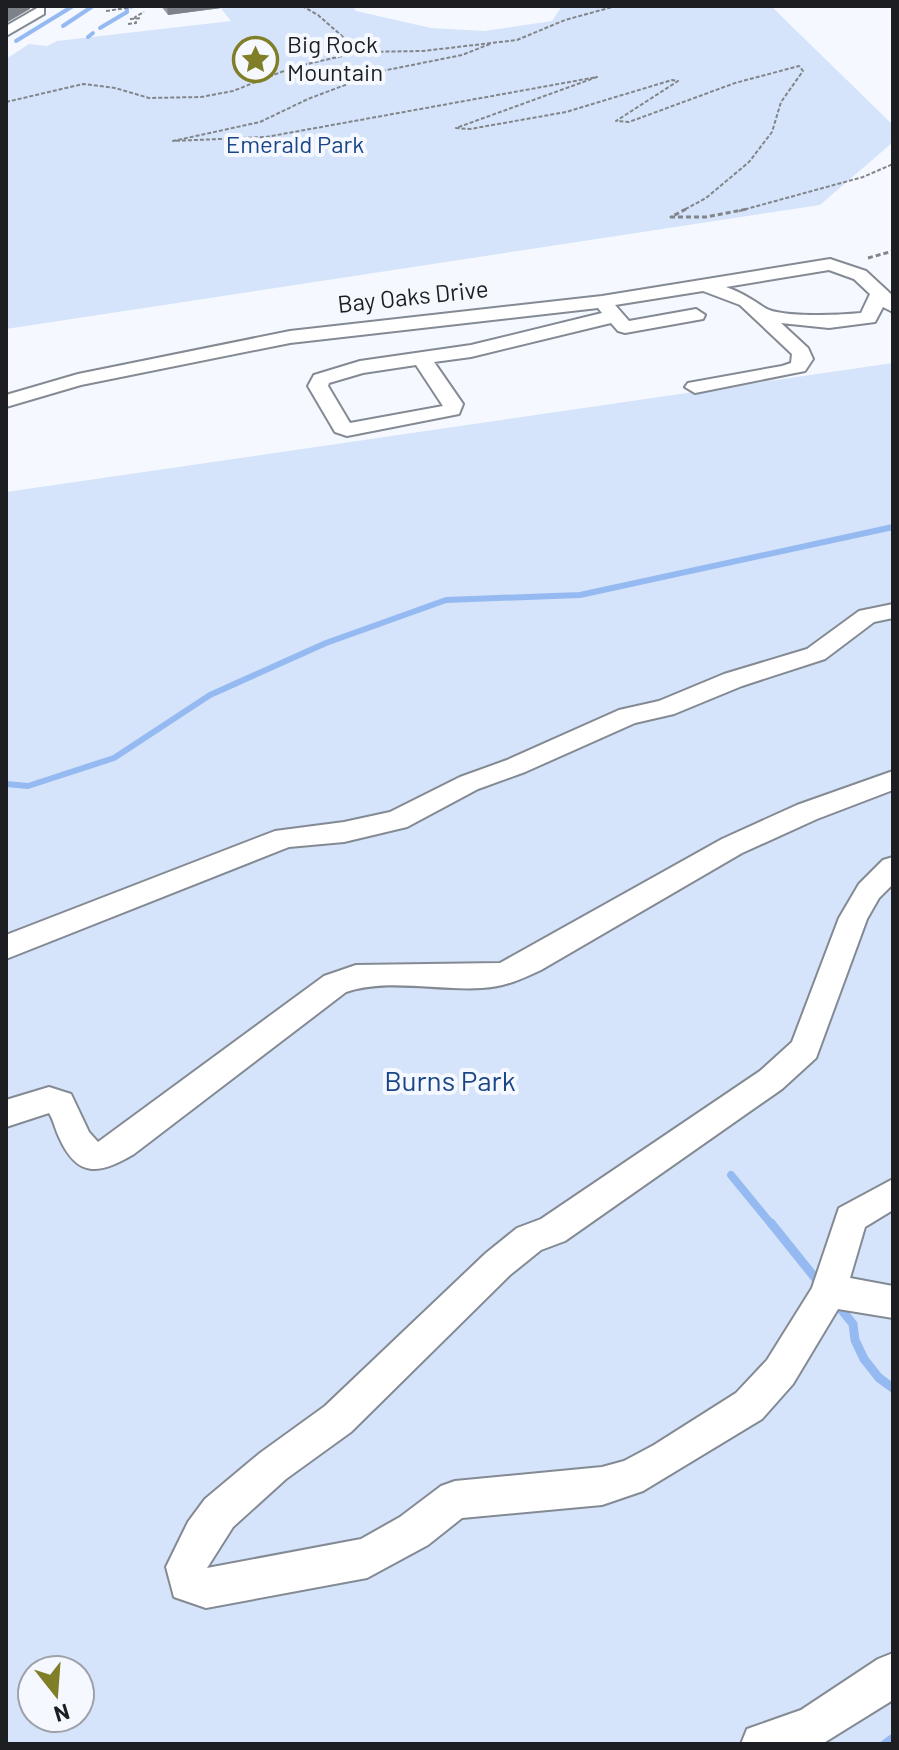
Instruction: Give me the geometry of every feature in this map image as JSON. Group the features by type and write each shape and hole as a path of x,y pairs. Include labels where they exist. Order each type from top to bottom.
{"street":[{"path":"6,32 39,11"},
{"name":"Bay Oaks Drive","path":"6,401 78,380 290,337 608,309 703,284 830,264 860,275 886,300"},
{"path":"757,276 804,321"},
{"path":"695,387 798,367 803,359 801,352 747,301 703,284"},
{"path":"762,315 829,322 868,318 886,300"},
{"path":"423,360 453,404 452,410 347,430 318,386 321,379 360,367 423,360 608,309 625,327 696,315"},
{"path":"6,948 42,931 112,908 285,838 344,832 397,820 469,783 516,766 628,716 665,708 733,680 816,654 867,616 893,611"},
{"path":"6,1114 42,1099 56,1102 65,1110 77,1143 84,1152 92,1157 109,1153 122,1147 157,1114 335,984 371,976 482,977 504,974 531,962 732,846 807,812 893,780"},
{"path":"893,867 869,891 853,918 805,1049 771,1080 553,1230 529,1239 498,1264 338,1419 273,1466 219,1513 202,1536 186,1567 188,1583 206,1588 367,1558 414,1531 455,1500 602,1486 630,1478 705,1436 749,1406 780,1372 828,1294 851,1218 893,1193"},
{"path":"828,1294 847,1293 893,1302"},
{"path":"762,1744 819,1736 845,1711 893,1674"}],"path":[{"path":"106,11 140,6"},
{"path":"302,6 318,15 360,52"},
{"path":"6,102 83,84 115,88 149,98 192,99 223,94 294,67 360,52 423,51 523,38 565,20 616,6"},
{"path":"135,18 144,12"},
{"path":"128,24 136,23 135,18"},
{"path":"130,19 142,18"},
{"path":"490,44 462,55 382,71 308,99 260,122 173,141 266,137 597,77 456,128 470,129 566,112 672,80 678,81 616,121 629,122 735,83 799,66 803,71 781,102 772,132 756,155 706,198 671,217 724,213 787,199 862,179 893,164"}],"green space":[{"name":"Emerald Park","path":"219,6 352,6 356,11 431,28 484,31 552,21 562,6 771,6 893,125 893,142 820,205 6,329 6,59 29,44 47,46 57,41 231,21"},
{"name":"Burns Park","path":"893,363 893,1744 6,1744 6,492"}],"waterway":[{"path":"16,41 73,6"},
{"path":"63,26 93,6"},
{"path":"100,28 127,12 127,6"},
{"path":"88,37 93,33"},
{"path":"6,784 28,786 114,758 210,695 326,643 446,600 580,595 893,527"},
{"path":"731,1175 772,1225"},
{"path":"771,1223 820,1284"},
{"path":"836,1303 853,1324 855,1340 864,1359 879,1378 893,1388"},
{"path":"885,1744 893,1738"}],"place":[{"name":"Big Rock Mountain","path":"256,59"}]}
